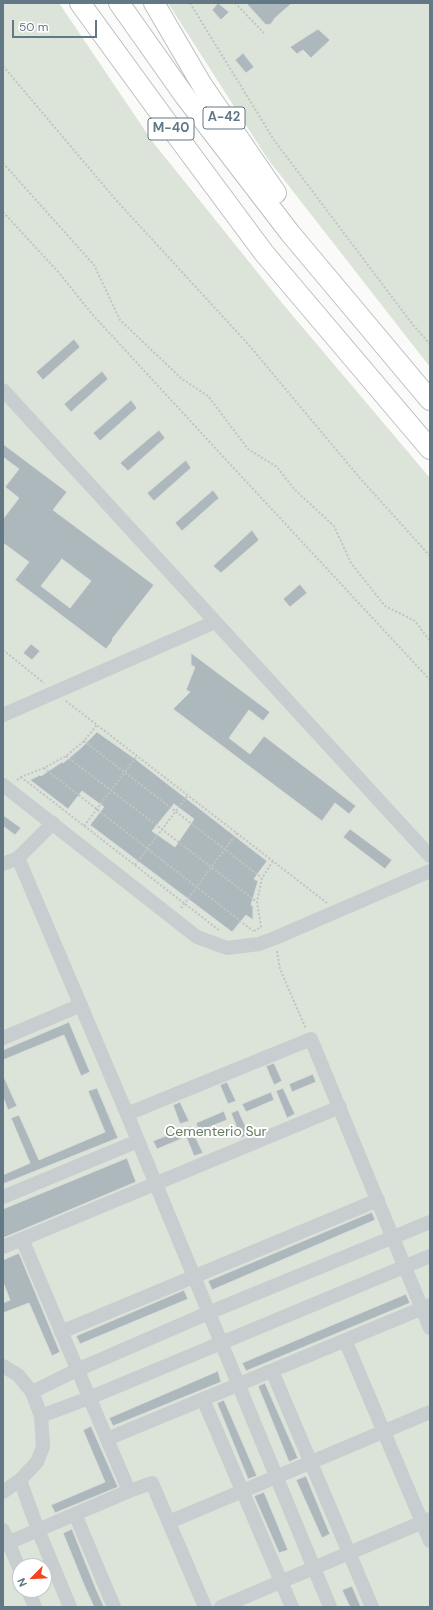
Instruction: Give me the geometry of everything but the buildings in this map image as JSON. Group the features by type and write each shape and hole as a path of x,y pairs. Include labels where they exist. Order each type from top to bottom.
{"highway":[{"name":"M-40","path":"80,3 162,117 264,253 430,449"},
{"name":"M-40","path":"119,3 184,95 290,233 430,400"},
{"name":"A-42","path":"154,3 202,85 289,212 290,233"}],"lane":[{"path":"3,390 430,856"},
{"path":"3,715 215,622"},
{"path":"5,787 197,937 227,948 259,944 275,938 430,871"},
{"path":"3,864 18,858 53,823"},
{"path":"18,858 127,1114 330,1607"},
{"path":"3,1038 81,1005"},
{"path":"127,1114 311,1039 405,1267 426,1306 430,1328"},
{"path":"3,1247 340,1108"},
{"path":"3,1197 138,1141"},
{"path":"61,1332 378,1200"},
{"path":"32,1392 77,1370 208,1313 430,1222"},
{"path":"22,1240 129,1491"},
{"path":"41,1416 89,1398 430,1256"},
{"path":"107,1439 426,1306"},
{"path":"344,1340 384,1432 426,1521 430,1541"},
{"path":"3,1366 18,1375 32,1392 41,1416 43,1447 37,1462 20,1480 3,1492"},
{"path":"272,1371 372,1607"},
{"path":"203,1399 292,1607"},
{"path":"169,1522 430,1412"},
{"path":"20,1480 38,1530 70,1607"},
{"path":"14,1558 5,1539 38,1530 129,1491 152,1483 205,1607"},
{"path":"75,1514 114,1607"},
{"path":"220,1607 426,1521"}],"path":[{"path":"190,3 274,140 413,325 430,344"},
{"path":"235,3 264,33"},
{"path":"3,66 116,200 248,344 359,477 430,556"},
{"path":"3,163 94,265 120,320 182,379 208,396 248,449 278,467 294,489 334,526 352,563 384,606 415,622 430,641"},
{"path":"3,212 60,274 92,314 430,680"},
{"path":"3,650 97,725 337,911"},
{"path":"5,787 21,777 44,768 66,756 84,741 97,725"},
{"path":"84,741 262,878"},
{"path":"66,756 258,902"},
{"path":"84,826 137,756"},
{"path":"44,768 253,931"},
{"path":"21,777 220,932"},
{"path":"135,865 188,795"},
{"path":"172,918 237,833"},
{"path":"246,934 261,927 258,902 262,878 273,861"},
{"path":"275,938 280,969 311,1039"}],"green space":[{"name":"Cementerio Sur","path":"3,3 59,3 152,141 282,303 430,478 430,1607 3,1607"},
{"path":"168,3 430,3 430,367 267,158"}]}
